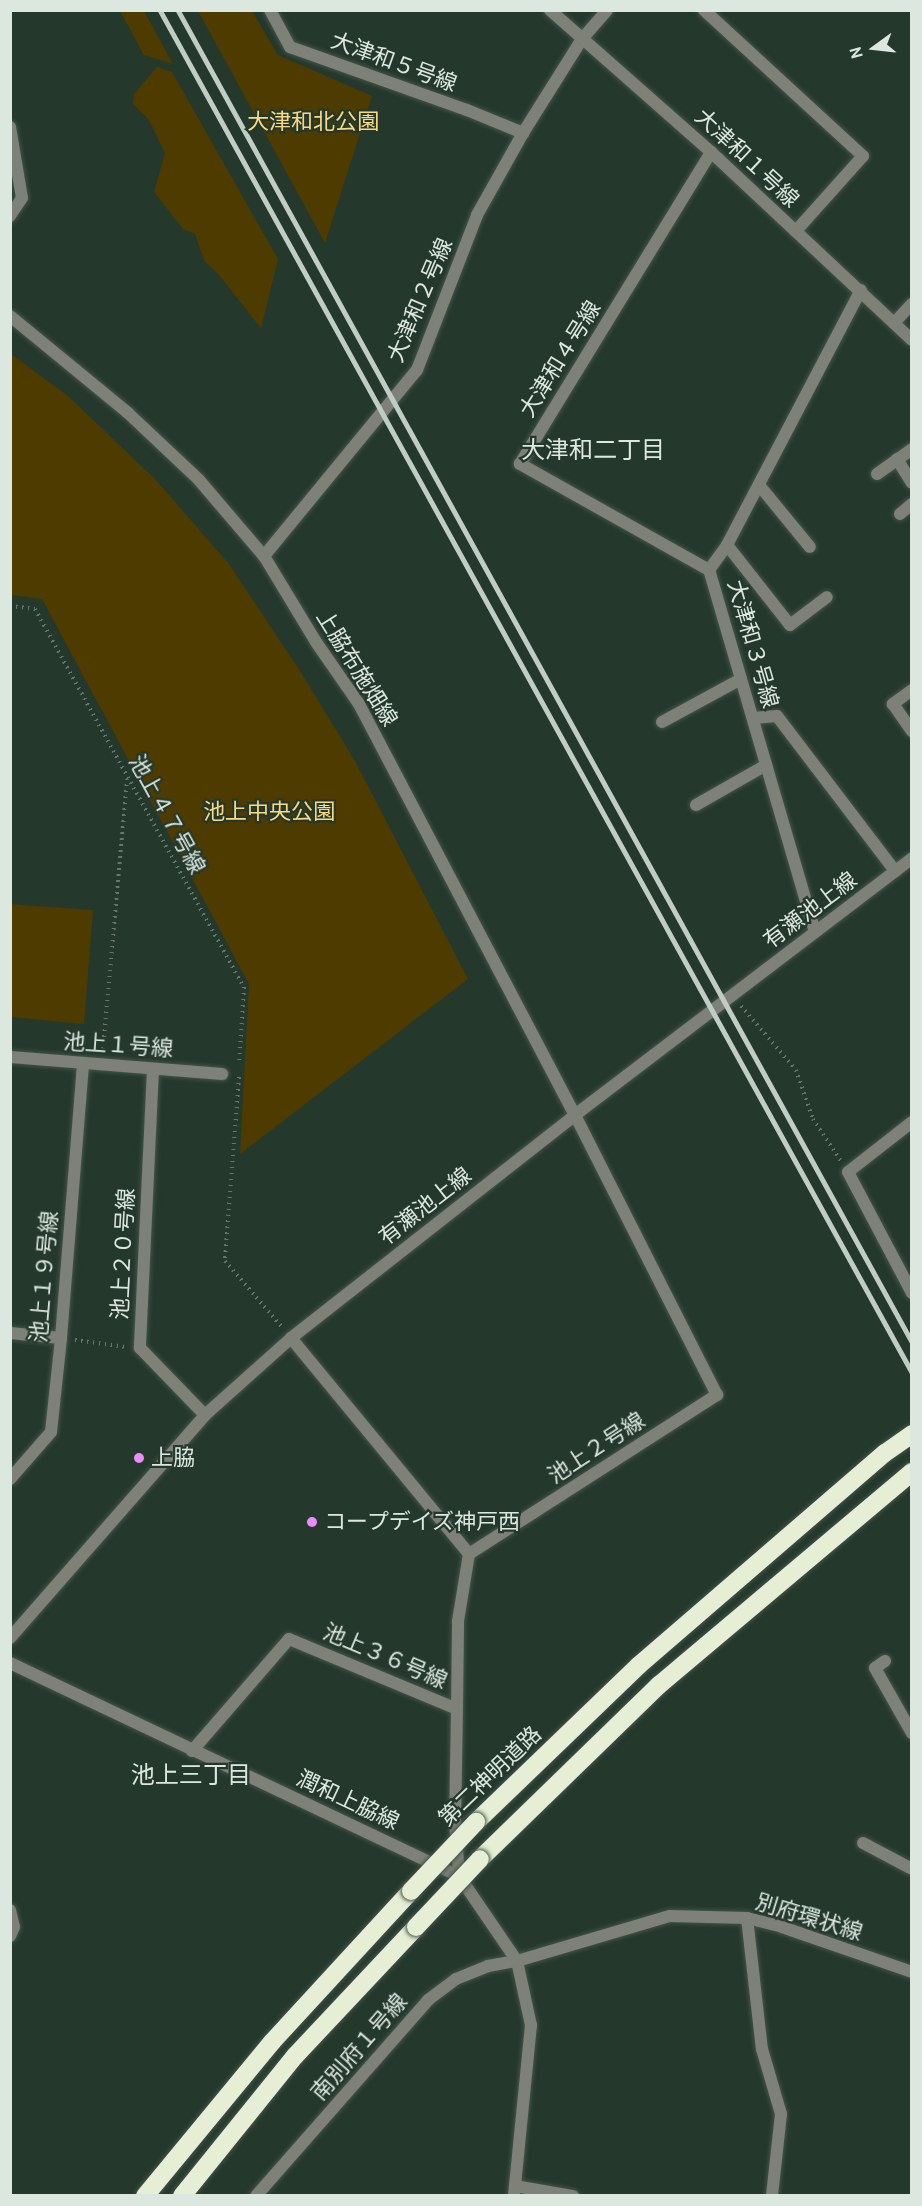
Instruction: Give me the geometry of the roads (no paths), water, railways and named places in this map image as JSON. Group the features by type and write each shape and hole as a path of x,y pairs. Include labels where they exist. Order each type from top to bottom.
{"highway":[{"name":"第二神明道路","path":"145,2196 272,2042 476,1822 638,1666 885,1453 912,1434"},
{"path":"182,2196 295,2056 480,1859 659,1685 912,1472"}],"street":[{"name":"大津和５号線","path":"270,10 290,47 467,110 523,133"},
{"name":"大津和１号線","path":"550,10 711,152 912,339"},
{"name":"大津和２号線","path":"264,556 417,370 477,215 523,133 582,39 607,10"},
{"path":"704,10 863,156 796,231"},
{"path":"10,127 22,198 10,216"},
{"name":"大津和４号線","path":"710,570 520,464 711,152"},
{"name":"大津和３号線","path":"815,932 710,570 727,545 861,290"},
{"path":"894,323 912,304"},
{"name":"上脇布施畑線","path":"10,316 128,413 199,480 264,556 316,642 359,704 575,1115"},
{"path":"877,474 912,449"},
{"path":"897,459 912,483"},
{"path":"759,485 810,547"},
{"path":"900,514 912,504"},
{"path":"727,545 790,625 827,597"},
{"path":"662,722 741,679"},
{"path":"912,690 893,704 912,730"},
{"path":"753,718 777,716 895,871"},
{"path":"696,804 766,765"},
{"name":"有瀬池上線","path":"10,1638 205,1414 291,1338 575,1115 912,858"},
{"name":"池上１号線","path":"10,1057 222,1074"},
{"name":"池上１９号線","path":"10,1479 51,1432 61,1338 83,1064"},
{"name":"池上２０号線","path":"153,1069 140,1348 205,1414"},
{"name":"池上２号線","path":"469,1554 717,1395 575,1115"},
{"path":"912,1122 848,1172 912,1293"},
{"path":"10,1333 61,1338"},
{"path":"291,1338 469,1554"},
{"name":"池上３６号線","path":"192,1751 289,1639 457,1709 458,1621 469,1554"},
{"path":"885,1661 875,1668 912,1733"},
{"name":"潤和上脇線","path":"10,1664 459,1876"},
{"path":"457,1709 455,1821 459,1876 517,1961 531,2025 515,2191 573,2196"},
{"path":"862,1843 912,1869"},
{"path":"10,1910 14,1927 10,1936"},
{"name":"別府環状線","path":"517,1961 670,1916 747,1918 782,1927 912,1972"},
{"path":"747,1918 762,2049 780,2114 772,2196"},
{"name":"南別府１号線","path":"256,2196 428,2000 456,1979 488,1966 517,1961"}],"railway":[{"path":"160,10 912,1372"},
{"path":"178,10 912,1342"}],"place":[{"name":"上脇","path":"139,1458"},
{"name":"コープデイズ神戸西","path":"312,1522"}],"district":[{"name":"大津和二丁目","path":"593,450"},
{"name":"池上三丁目","path":"191,1775"}],"park label":[{"name":"大津和北公園","path":"313,122"},
{"name":"池上中央公園","path":"269,812"}]}
